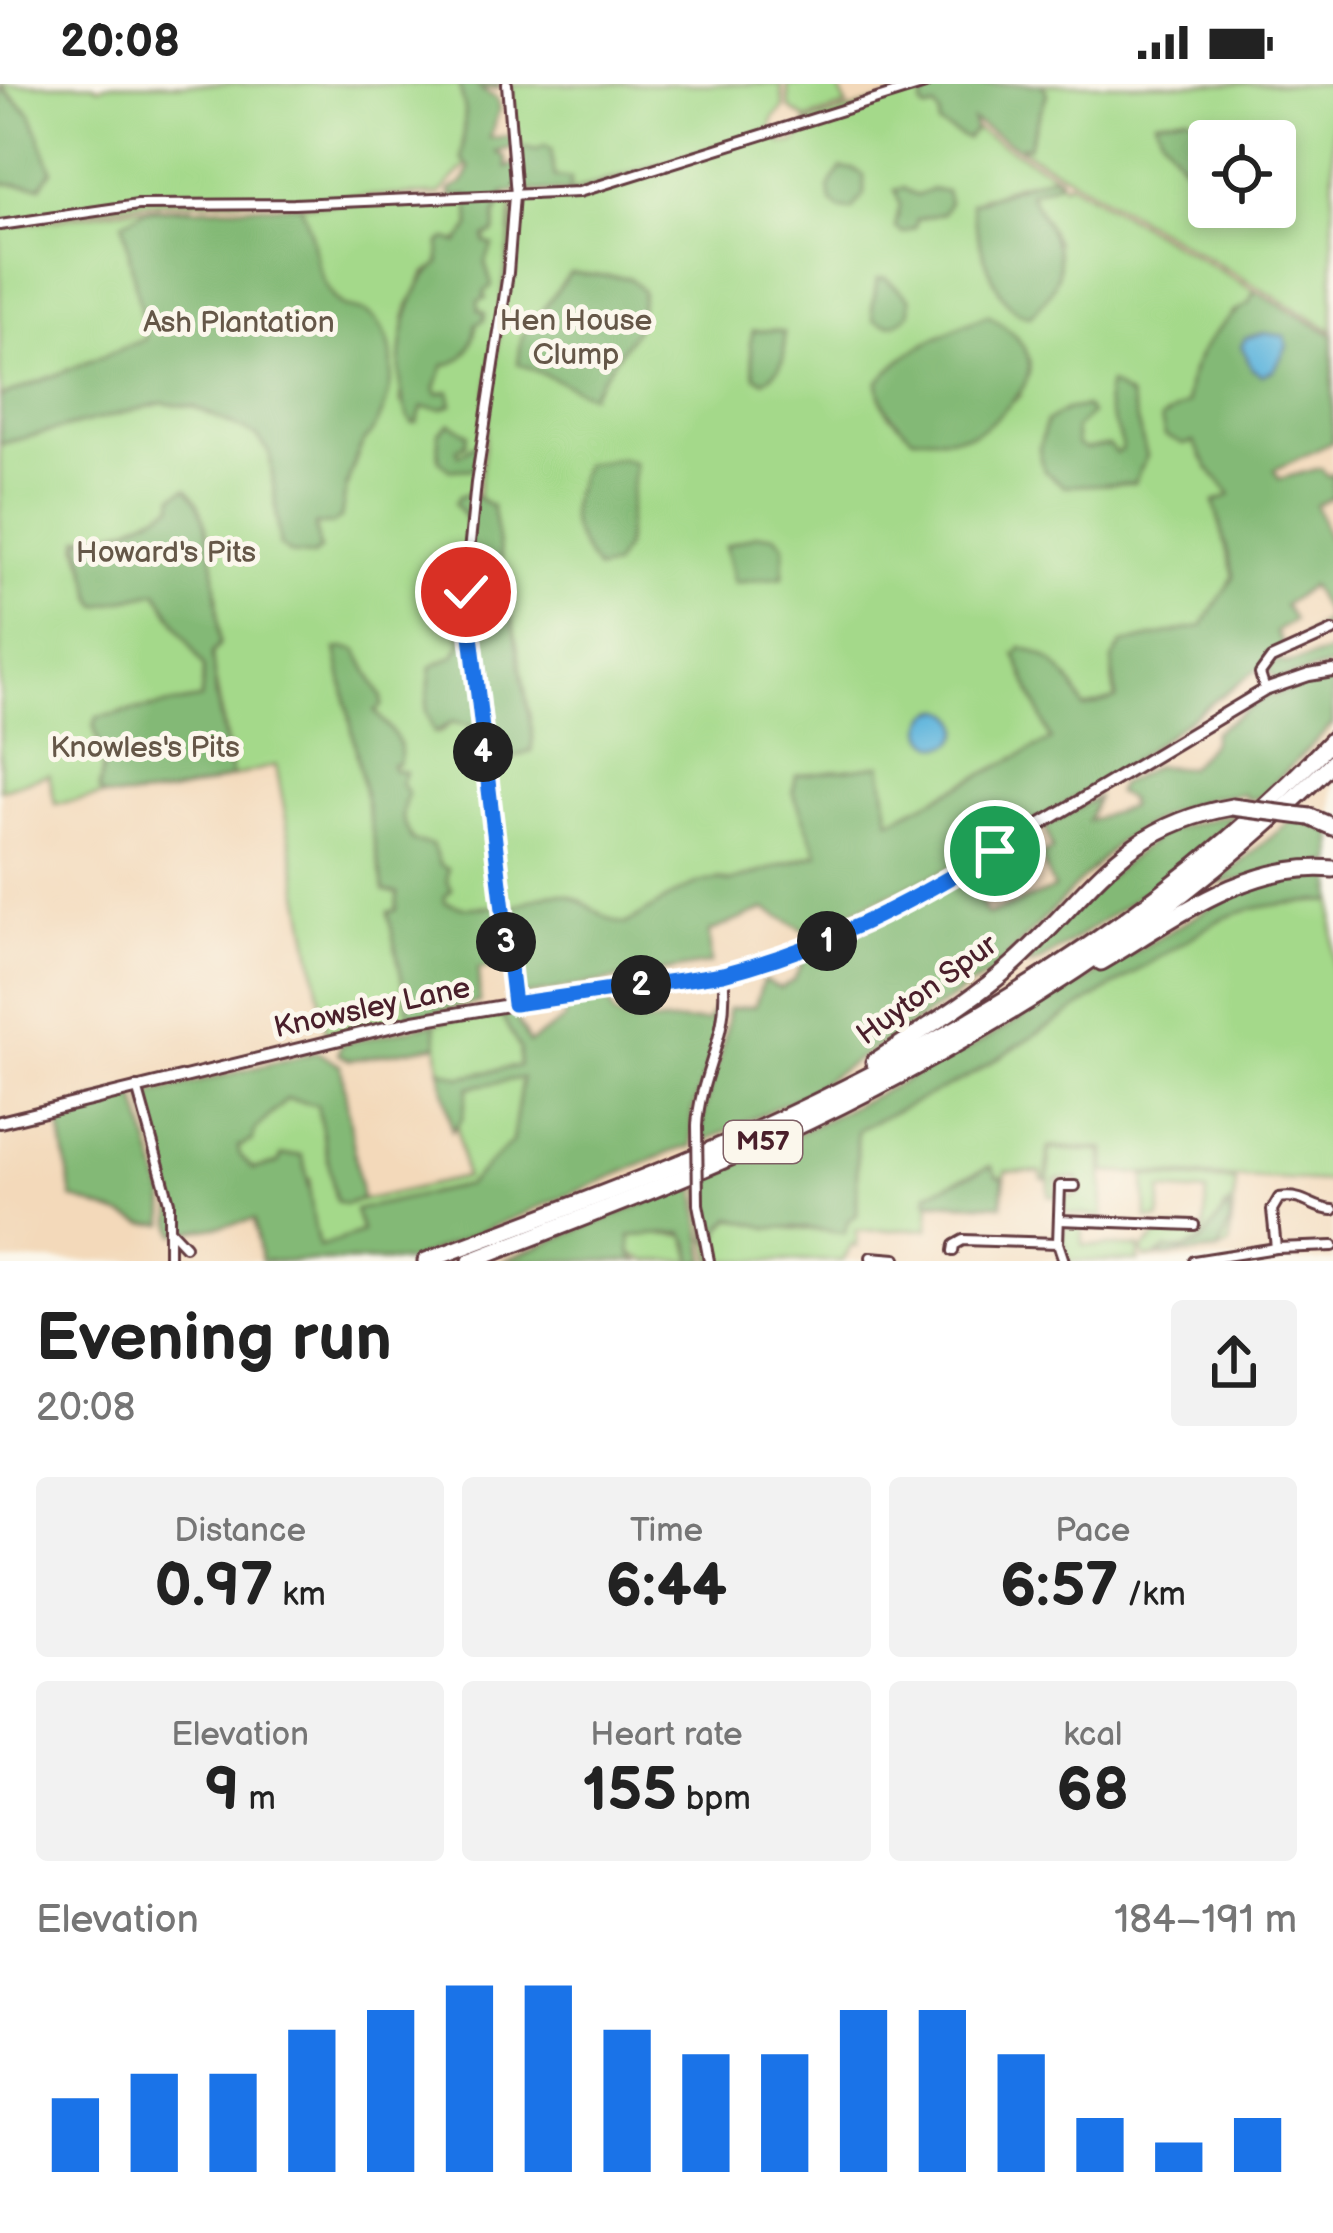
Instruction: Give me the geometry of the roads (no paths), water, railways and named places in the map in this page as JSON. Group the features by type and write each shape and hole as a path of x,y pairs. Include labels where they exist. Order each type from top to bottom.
{"highway":[{"name":"M57","path":"427,1261 661,1171 795,1111 964,1022 1098,937 1227,840 1333,739"},
{"name":"M57","path":"1040,993 1166,907 1239,850 1333,763"},
{"name":"Huyton Spur","path":"795,1111 1010,967 1135,843 1188,816 1232,807 1310,817 1333,827"},
{"name":"M57","path":"471,1261 776,1137 1250,880 1285,870 1333,869"}],"main road":[{"name":"Knowsley Lane","path":"0,1122 414,1022 723,974 806,949 878,918 1265,690 1333,671"}],"street":[{"path":"507,84 515,195 466,592 514,1004"},
{"path":"0,225 138,206 589,189 925,84"},
{"path":"1265,690 1260,674 1271,659 1333,631"},
{"path":"709,1261 698,1204 697,1126 722,1031 723,974"},
{"path":"137,1086 170,1202 170,1261"},
{"path":"1064,1261 1058,1244 1060,1186 1076,1186"},
{"path":"1276,1248 1272,1210 1279,1198 1307,1198 1323,1210 1333,1210"},
{"path":"1059,1220 1194,1225"},
{"path":"169,1228 185,1246"},
{"path":"953,1251 962,1240 1058,1244"},
{"path":"1194,1261 1276,1248 1333,1246"},
{"path":"872,1257 896,1259"}],"water":[{"path":"1264,333 1285,336 1287,346 1274,370 1262,375 1252,369 1242,345 1245,338"},
{"path":"942,710 955,715 960,728 955,741 942,746 929,741 924,728 929,715"}],"park label":[{"name":"Ash Plantation","path":"239,323"},
{"name":"Hen House Clump","path":"576,338"},
{"name":"Howard's Pits","path":"166,553"},
{"name":"Knowles's Pits","path":"145,748"}]}
